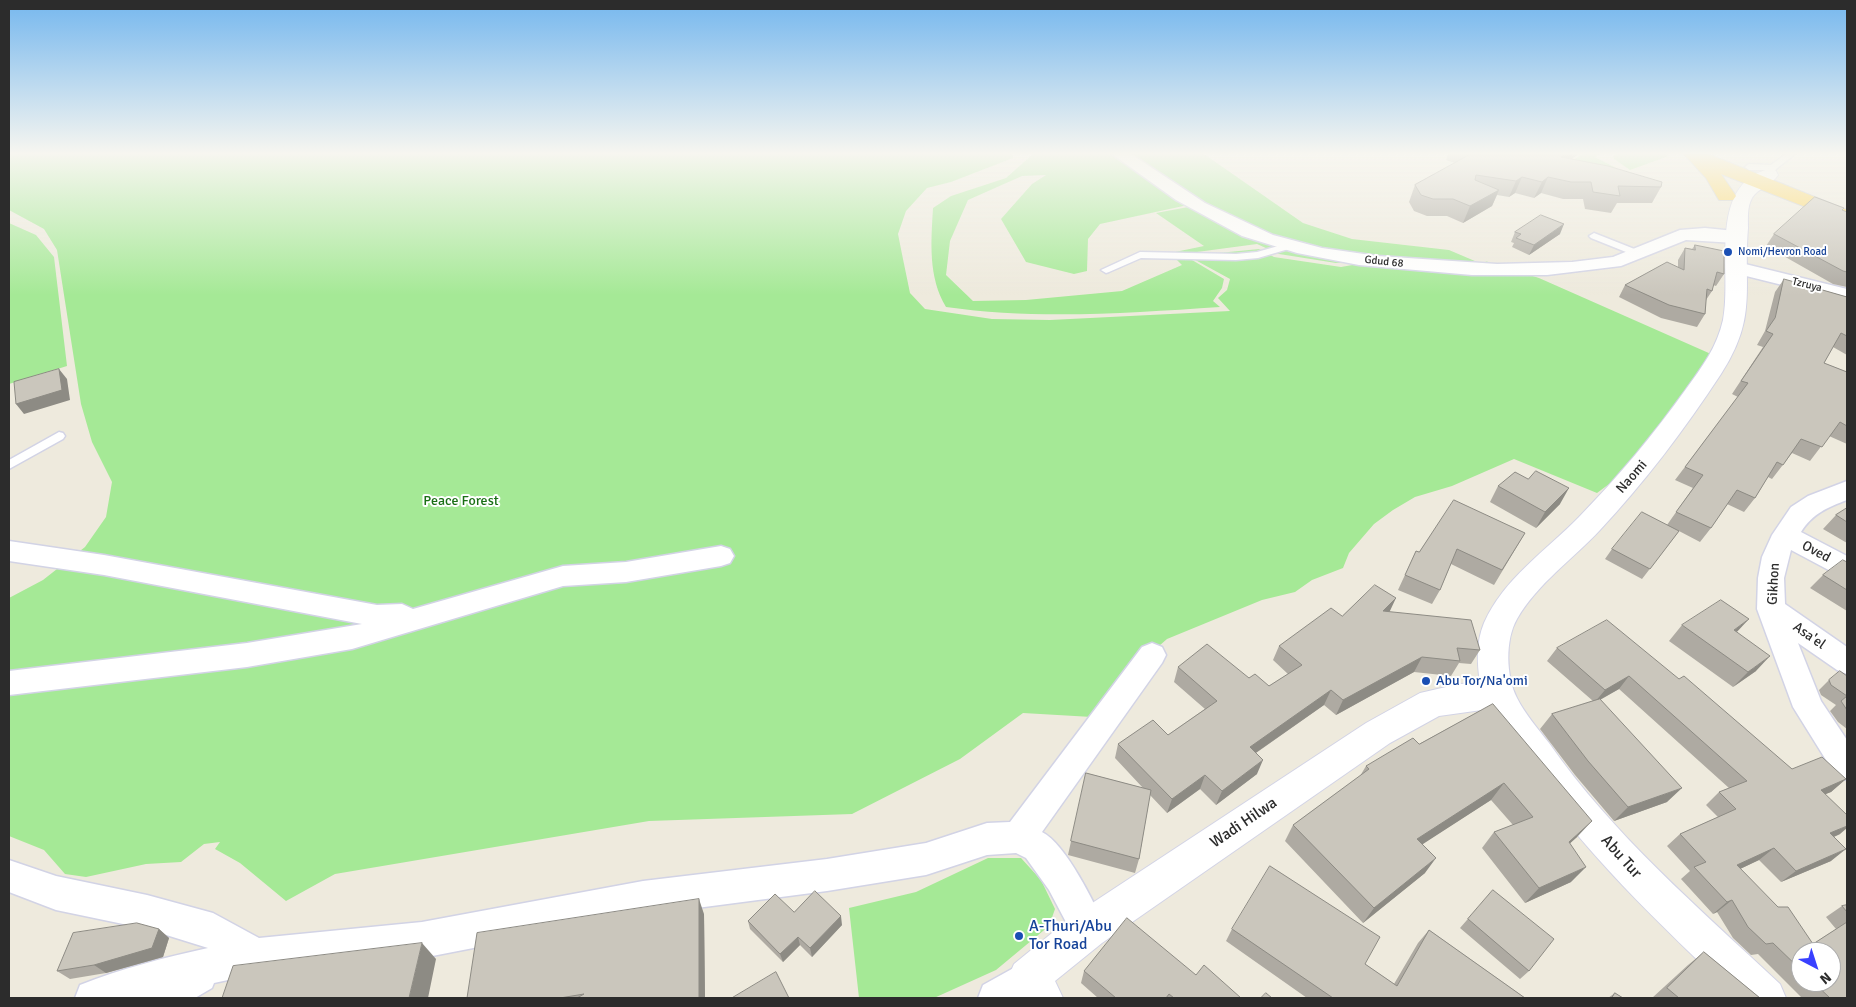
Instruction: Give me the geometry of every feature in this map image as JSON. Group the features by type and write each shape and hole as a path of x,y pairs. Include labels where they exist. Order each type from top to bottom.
{"highway":[{"path":"1814,201 1847,217"},
{"path":"1831,201 1847,207"}],"street":[{"name":"Gdud 68","path":"1190,201 1208,213 1249,232 1289,246 1367,260 1449,269 1512,272 1599,265 1639,254 1685,234 1734,233"},
{"name":"Naomi","path":"1726,201 1725,216 1734,233"},
{"name":"Naomi","path":"1499,695 1493,660 1494,642 1502,616 1516,598 1582,531 1651,456 1709,375 1732,333 1738,305 1738,268 1734,233 1741,201"},
{"name":"Tzruya","path":"1738,268 1847,295"},
{"name":"Gikhon","path":"1847,490 1817,502 1800,513 1785,535 1775,557 1771,610 1808,707 1847,766"},
{"name":"Oved","path":"1785,535 1847,568"},
{"path":"9,551 104,565 377,616 434,614"},
{"path":"9,683 247,655 352,638 563,576 626,572 721,556"},
{"name":"Asa'el","path":"1771,610 1847,662"},
{"path":"1019,838 1152,655"},
{"name":"Wadi Hilwa","path":"1022,992 1088,928 1378,734 1432,703 1459,698 1499,695"},
{"name":"Abu Tur","path":"1499,695 1542,763 1572,802 1644,882 1766,998"},
{"path":"93,998 141,980 256,956 422,940 643,898 827,876 926,859 987,839 1019,838 1038,847 1061,878 1088,928"},
{"path":"9,876 56,893 147,912 213,931 256,956"},
{"path":"161,998 195,976 256,956"}],"lane":[{"path":"1594,236 1639,254"},
{"path":"1106,270 1140,255 1236,257 1258,255 1289,246"},
{"path":"9,465 59,436"}],"green space":[{"name":"Peace Forest","path":"9,201 915,201 906,211 898,234 910,293 925,309 992,319 1050,320 1230,311 1218,298 1227,290 1230,279 1188,256 1259,249 1274,257 1341,267 1358,264 1509,275 1485,261 1539,278 1711,354 1640,461 1597,493 1514,459 1452,486 1415,497 1374,524 1349,553 1343,568 1312,580 1295,592 1262,600 1167,639 1127,674 1092,717 1023,713 960,759 852,814 649,821 335,874 286,901 240,863 215,849 220,842 204,844 181,862 146,864 86,877 65,874 44,850 9,836 9,598 43,580 85,547 106,517 112,482 92,442 81,404 57,250 44,229 9,210"},
{"path":"944,201 968,201 950,241 946,275 973,301 1026,300 1122,291 1182,265 1170,253 1204,246 1156,213 1199,205 1193,201 1271,201 1303,223 1352,239 1449,250 1496,270 1389,260 1336,263 1279,254 1257,244 1182,254 1224,279 1222,288 1213,301 1220,307 1083,314 980,311 946,307 940,296 933,271 932,259 933,208"},
{"path":"1017,201 1182,201 1188,205 1100,224 1088,239 1087,271 1074,274 1026,262 1001,219"},
{"path":"9,223 36,235 54,257 67,366 9,384"},
{"path":"988,858 1021,858 1041,880 1055,909 1049,926 996,970 934,998 859,998 849,908 916,892"}],"building":[{"path":"1458,201 1479,201 1470,206"},
{"path":"1811,201 1826,201 1844,208 1842,210 1847,212 1847,272 1843,271 1774,234"},
{"path":"1541,215 1564,224 1534,245 1516,238 1521,234 1515,232"},
{"path":"1695,245 1724,251 1724,274 1717,272 1712,291 1707,289 1705,314 1669,305 1625,285 1667,262 1684,270 1685,248 1695,250"},
{"path":"1784,279 1847,297 1847,336 1841,333 1824,363 1847,372 1847,426 1840,422 1822,447 1801,439 1783,465 1777,462 1755,498 1737,490 1711,528 1676,512 1703,475 1685,467 1748,383 1741,381 1773,334 1766,331 1775,318"},
{"path":"59,369 62,390 16,404 14,382"},
{"path":"1536,471 1569,488 1545,512 1498,486 1515,472 1528,479"},
{"path":"1454,500 1525,533 1502,570 1457,549 1440,590 1405,575 1416,551 1419,552"},
{"path":"1847,508 1847,522 1836,515"},
{"path":"1642,512 1679,531 1650,569 1612,549"},
{"path":"1843,560 1847,562 1847,590 1823,575"},
{"path":"1375,585 1396,598 1383,611 1471,620 1480,650 1457,648 1460,661 1422,657 1343,700 1331,690 1250,747 1263,760 1222,791 1205,775 1172,799 1118,744 1153,720 1168,735 1217,701 1178,667 1207,644 1249,678 1255,674 1269,686 1302,665 1279,646 1331,608 1342,616"},
{"path":"1721,600 1749,619 1734,630 1770,656 1748,672 1682,625"},
{"path":"1607,620 1679,679 1684,676 1792,769 1822,757 1846,779 1821,790 1847,815 1847,826 1830,833 1846,849 1796,871 1774,848 1737,865 1778,907 1788,907 1812,942 1791,942 1791,960 1773,943 1766,944 1748,927 1732,900 1727,902 1694,867 1706,862 1680,834 1736,809 1719,792 1747,781 1629,676 1605,690 1557,648"},
{"path":"1840,671 1847,676 1847,696 1831,685 1829,680"},
{"path":"1847,696 1847,710 1841,701"},
{"path":"1600,699 1682,788 1628,807 1588,761 1552,714"},
{"path":"1493,704 1592,821 1569,842 1586,867 1539,888 1494,832 1533,817 1504,783 1417,839 1436,858 1374,908 1293,825 1369,769 1366,766 1413,738 1419,744"},
{"path":"1086,773 1151,790 1139,859 1071,841"},
{"path":"1270,866 1380,937 1365,964 1397,986 1429,930 1525,998 1333,998 1232,929"},
{"path":"1493,890 1554,939 1529,971 1468,919"},
{"path":"815,891 841,916 810,948 798,937 780,954 748,921 775,894 794,912"},
{"path":"699,899 699,998 577,998 584,994 560,998 467,998 477,933"},
{"path":"1847,905 1847,912 1842,906"},
{"path":"1127,918 1196,975 1204,965 1241,998 1174,998 1169,994 1166,998 1116,998 1084,971"},
{"path":"1847,922 1847,998 1830,998 1824,992 1841,992 1841,942 1816,942"},
{"path":"137,923 159,929 152,948 94,965 57,971 73,933"},
{"path":"422,943 409,998 222,998 233,966"},
{"path":"1704,952 1760,998 1679,998 1667,988"},
{"path":"776,972 789,998 732,998"},
{"path":"1266,993 1272,998 1261,998"},
{"path":"1615,993 1623,998 1612,998"}],"place":[{"name":"Nomi/Hevron Road","path":"1728,252"},
{"name":"Abu Tor/Na'omi","path":"1426,681"},
{"name":"A-Thuri/Abu Tor Road","path":"1019,936"}]}
